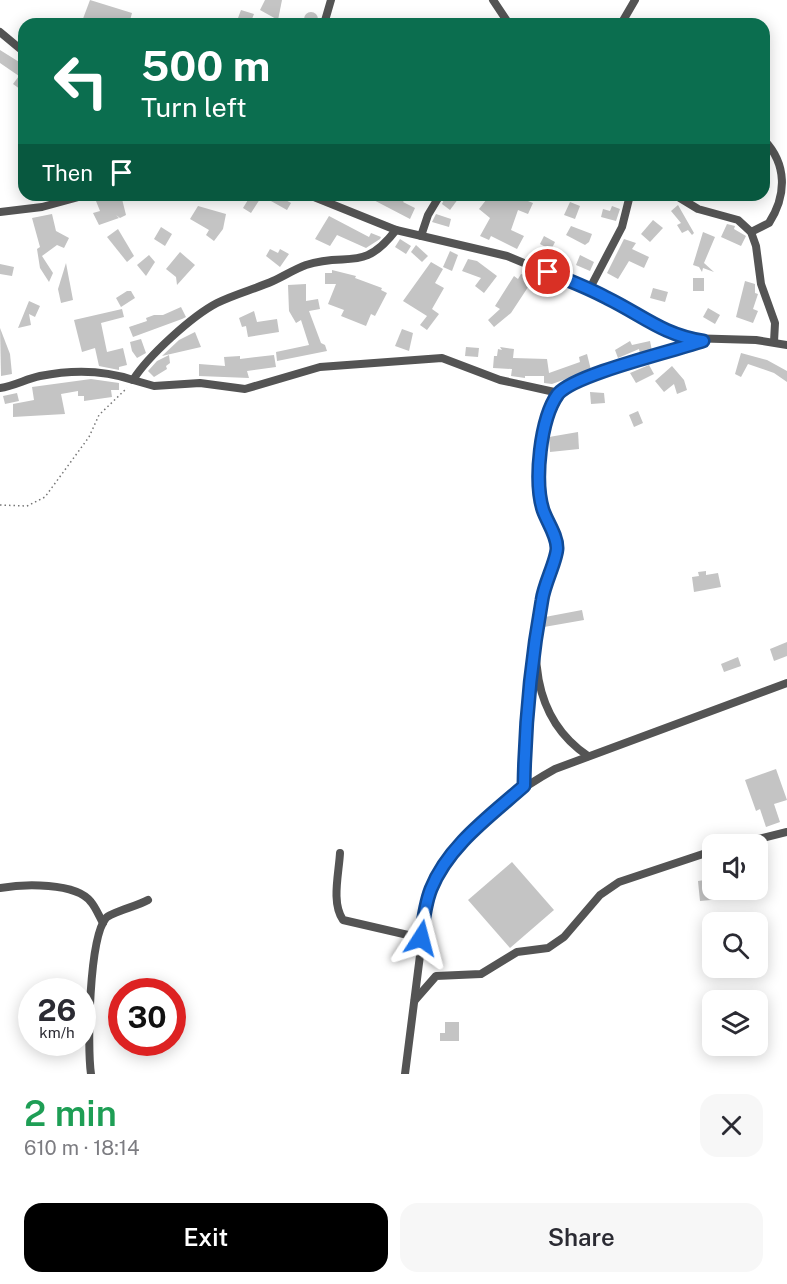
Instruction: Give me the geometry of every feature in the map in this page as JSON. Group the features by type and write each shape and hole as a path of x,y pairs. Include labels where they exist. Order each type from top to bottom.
{"street":[{"path":"326,18 331,0"},
{"path":"494,0 505,18"},
{"path":"624,18 635,0"},
{"path":"0,32 18,47"},
{"path":"751,232 770,223 781,200 783,182 781,162 770,148"},
{"path":"0,212 42,207 64,201"},
{"path":"324,201 396,230 507,256 618,303 653,326 687,338 703,341 756,340 787,345"},
{"path":"421,236 437,201"},
{"path":"589,290 622,227 628,201"},
{"path":"685,201 698,209 738,220 751,232 756,246 760,284 775,323 774,342"},
{"path":"133,380 162,347 197,316 218,302 275,280 305,265 363,259 380,249 396,230"},
{"path":"0,388 41,376 63,373 97,373 154,386 200,383 240,389 320,368 442,358 500,380 559,393 588,378 703,341"},
{"path":"524,786 525,743 534,660 544,588 557,546 541,502 538,481 546,425 559,393"},
{"path":"534,660 539,682 553,718 567,739 588,756"},
{"path":"405,1074 421,938 431,890 445,864 472,833 524,786 555,769 787,682"},
{"path":"768,837 787,832"},
{"path":"340,853 337,900 343,920 421,938"},
{"path":"414,1000 436,976 481,974 517,952 543,950 555,944 600,895 619,882 702,854"},
{"path":"0,888 50,886 70,889 91,901 103,923"},
{"path":"91,1074 93,970 103,923 110,915 128,910 148,900"}],"path":[{"path":"0,505 27,506 45,497 89,437 99,415 121,396 133,380"}],"building":[{"path":"90,0 132,13 131,18 83,18"},
{"path":"265,0 282,0 278,18 260,10"},
{"path":"241,10 254,14 252,18 238,18"},
{"path":"311,12 318,18 304,18 306,14"},
{"path":"0,50 18,61 18,75 0,63"},
{"path":"18,77 18,88 13,84"},
{"path":"96,201 122,201 126,215 120,218 116,215 119,218 99,225 93,213 100,211"},
{"path":"247,201 259,201 251,213 243,208"},
{"path":"271,201 288,201 291,203 287,210"},
{"path":"376,201 404,201 415,208 410,219"},
{"path":"443,201 457,201 450,210 442,204"},
{"path":"485,201 533,203 528,214 518,210 511,230 524,236 517,249 491,236 489,240 480,236 490,218 479,209"},
{"path":"570,202 580,206 575,219 564,215"},
{"path":"678,205 694,233 692,235 688,230 682,233 677,225 681,223 671,211"},
{"path":"198,206 226,214 223,229 214,241 206,235 209,230 190,219"},
{"path":"612,206 620,209 616,221 601,217 603,209 610,211"},
{"path":"52,214 56,231 69,238 64,248 57,245 42,256 53,273 49,282 40,268 37,249 40,247 32,218"},
{"path":"436,214 451,219 449,227 432,222"},
{"path":"329,216 369,237 371,233 381,237 366,248 337,235 330,246 315,239"},
{"path":"653,220 663,228 650,242 641,234"},
{"path":"727,224 735,226 734,229 746,236 741,246 721,237"},
{"path":"571,226 592,234 589,242 585,245 566,235"},
{"path":"161,227 172,234 165,246 154,239"},
{"path":"118,229 134,256 127,262 107,237"},
{"path":"703,232 715,237 704,263 714,272 703,268 702,272 699,267 693,265"},
{"path":"544,236 555,242 551,250 540,244"},
{"path":"400,239 411,246 406,254 395,247"},
{"path":"624,239 636,243 632,249 649,257 644,268 629,261 618,279 607,273"},
{"path":"416,245 428,256 422,262 411,252"},
{"path":"270,249 278,253 280,249 289,254 280,267 266,256"},
{"path":"450,251 458,255 452,271 443,267"},
{"path":"180,252 195,265 177,285 176,277 166,269"},
{"path":"149,255 155,262 146,276 137,265"},
{"path":"580,255 594,262 590,271 576,265"},
{"path":"468,259 477,261 497,276 484,293 475,286 481,278 462,271"},
{"path":"431,262 443,269 435,283 444,288 432,309 439,314 427,330 420,325 427,316 403,301"},
{"path":"66,263 73,300 61,303 58,289"},
{"path":"0,264 14,267 12,276 0,274"},
{"path":"332,270 356,276 355,278 382,288 381,290 387,293 375,316 371,314 366,326 341,316 344,310 328,304 336,284 325,284 325,273 332,273"},
{"path":"521,274 534,278 511,313 494,327 488,320 500,309 495,306 514,276 518,279"},
{"path":"693,278 704,278 704,291 693,291"},
{"path":"745,281 755,284 755,293 758,294 753,309 758,311 753,323 736,317"},
{"path":"306,284 306,301 318,299 320,309 309,311 321,343 325,345 327,351 277,361 276,352 309,345 301,320 296,323 289,311 288,285"},
{"path":"653,288 668,292 665,302 650,298"},
{"path":"131,291 135,298 121,307 116,298"},
{"path":"29,301 40,306 35,317 29,314 31,325 18,328"},
{"path":"181,307 186,317 133,337 129,327 147,321 146,318 163,315"},
{"path":"708,308 720,315 715,324 703,317"},
{"path":"122,309 124,317 101,323 107,352 123,348 127,365 119,367 119,370 99,366 95,348 82,352 74,320"},
{"path":"254,311 257,322 277,319 279,332 248,337 246,326 242,327 239,318"},
{"path":"0,328 10,354 12,374 1,376"},
{"path":"402,329 413,333 409,351 395,346"},
{"path":"195,332 201,347 162,356 179,340"},
{"path":"141,339 146,353 137,358 130,342"},
{"path":"630,341 632,345 650,341 652,351 640,354 639,349 618,358 615,350"},
{"path":"466,347 479,348 478,357 465,356"},
{"path":"500,347 514,349 513,358 547,359 549,373 580,362 579,357 587,354 591,370 552,384 544,383 544,376 525,376 525,378 511,376 512,369 493,368 494,356 497,356 498,349 502,350"},
{"path":"741,353 767,360 787,371 787,382 774,373 748,364 741,377 735,374"},
{"path":"169,355 170,363 166,366 167,369 154,377 148,371 157,361"},
{"path":"274,355 276,367 247,371 249,378 199,376 199,364 225,366 224,357 240,356 240,359"},
{"path":"649,365 654,374 636,383 630,373"},
{"path":"672,366 684,380 687,390 677,394 674,384 664,392 655,381"},
{"path":"91,379 119,383 119,390 111,390 112,397 84,401 84,396 78,396 78,391 61,394 65,414 13,417 13,404 34,400 32,387"},
{"path":"590,392 604,393 605,403 591,404"},
{"path":"17,393 19,401 5,404 3,396"},
{"path":"638,411 643,423 634,427 629,415"},
{"path":"578,432 579,449 550,452 549,437"},
{"path":"706,571 706,575 718,573 721,587 694,592 692,577 699,576 698,572"},
{"path":"582,610 584,620 544,627 545,617"},
{"path":"787,642 787,656 774,661 770,649"},
{"path":"738,657 741,666 724,672 721,664"},
{"path":"776,769 787,800 774,804 780,822 766,827 760,809 756,811 745,780"},
{"path":"512,862 554,910 510,948 468,900"},
{"path":"702,880 702,900 711,900 700,901 698,881"},
{"path":"445,1022 459,1022 459,1041 440,1041 440,1033 445,1033"}],"route":[{"path":"421,938 431,890 445,864 472,833 524,786 525,743 539,616 546,578 557,549 543,511 538,481 544,432 552,406 559,393 581,381 703,341 670,333 653,326 604,296 548,272"}]}
